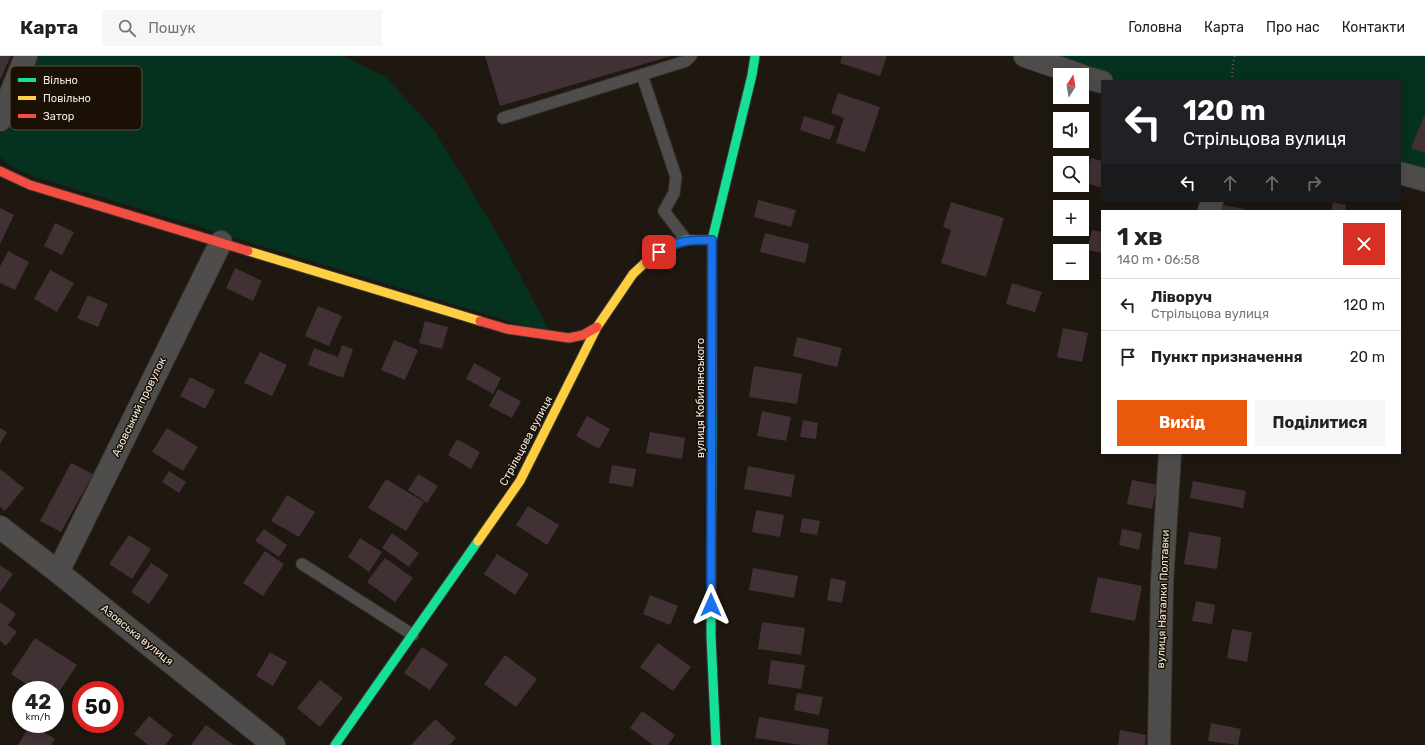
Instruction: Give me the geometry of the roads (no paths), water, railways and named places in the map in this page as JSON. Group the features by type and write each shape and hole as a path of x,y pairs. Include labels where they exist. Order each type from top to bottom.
{"street":[{"path":"22,66 26,56"},
{"name":"вулиця Кобилянського","path":"716,745 711,636 712,240 755,56"},
{"path":"1025,56 1060,68"},
{"path":"1089,78 1101,82"},
{"path":"0,120 10,95"},
{"path":"0,171 30,185 507,329 569,338 583,335 597,327"},
{"path":"1401,173 1425,180"},
{"name":"Стрільцова вулиця","path":"335,745 520,481 597,327 620,290 646,261 669,246 686,240 712,240"},
{"name":"Азовський провулок","path":"58,572 220,242"},
{"name":"вулиця Наталки Полтавки","path":"1159,745 1162,582 1170,454"},
{"name":"Азовська вулиця","path":"0,527 274,745"}],"lane":[{"path":"503,118 686,61 691,56"},
{"path":"642,75 676,177 674,193 664,211 686,240"},
{"path":"302,564 413,635"}]}
